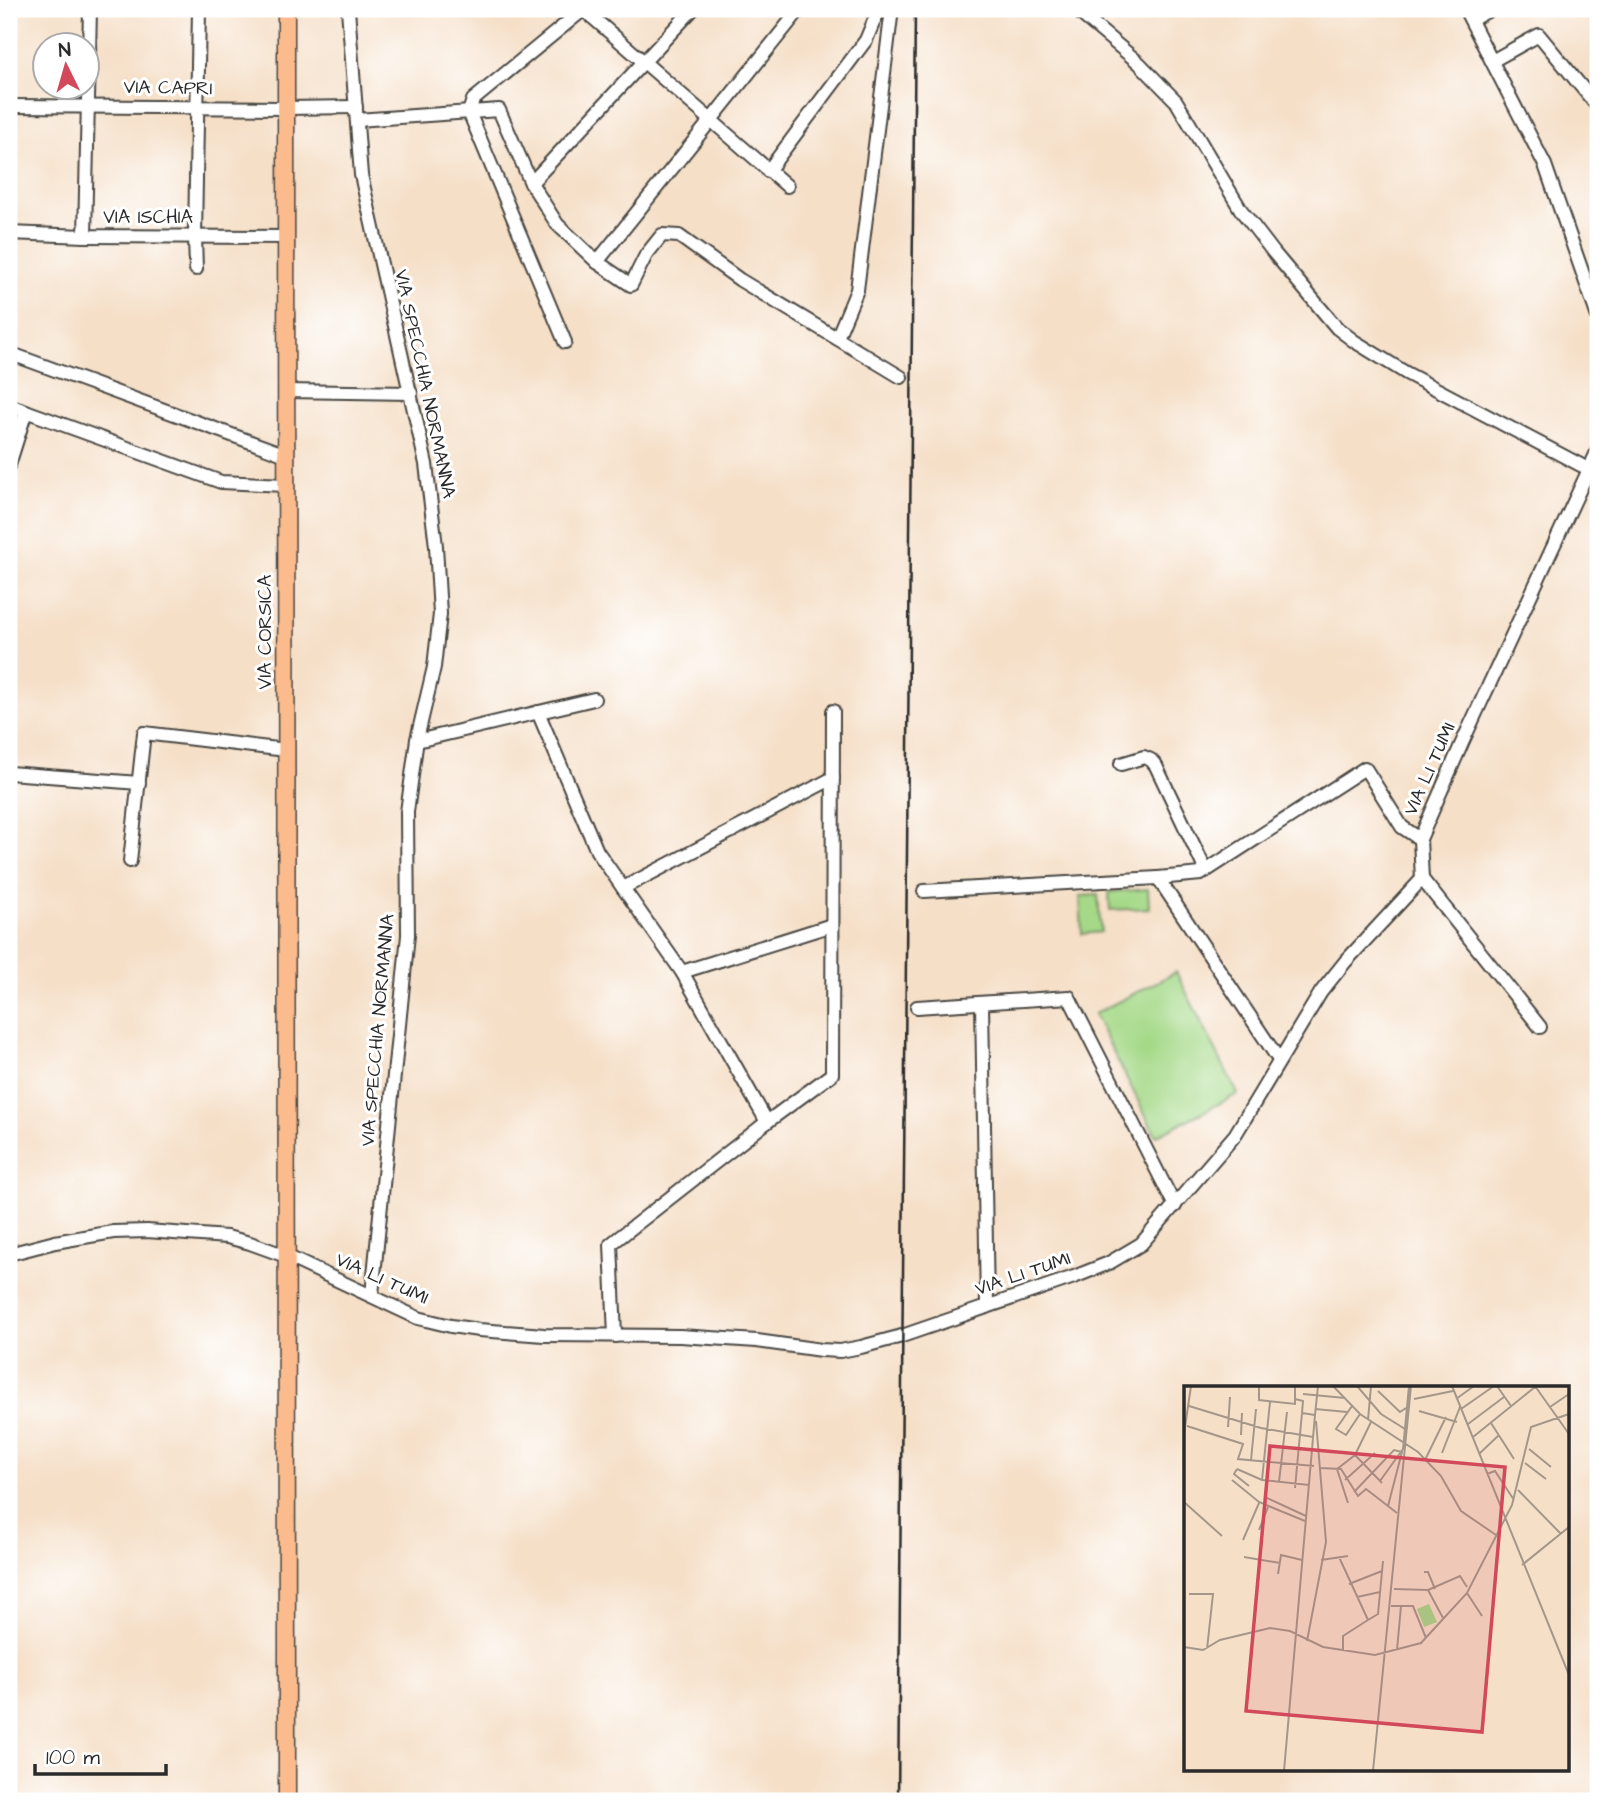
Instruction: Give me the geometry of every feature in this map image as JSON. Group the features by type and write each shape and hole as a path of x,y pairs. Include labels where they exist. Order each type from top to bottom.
{"main road":[{"name":"VIA CORSICA","path":"286,9 287,1801"}],"street":[{"path":"85,236 90,9"},
{"path":"196,269 199,9"},
{"name":"VIA SPECCHIA NORMANNA","path":"348,9 361,175 428,478 440,614 434,667 417,741 407,812 408,935 372,1295"},
{"path":"565,342 469,113 472,100 584,9 787,186"},
{"path":"693,9 531,183 557,224 597,262 631,285 646,255 662,235 678,236 740,280 901,377"},
{"path":"597,262 800,9"},
{"path":"768,171 860,49 879,9"},
{"path":"837,338 856,290 892,9"},
{"path":"1075,9 1139,63 1176,101 1241,210 1337,328 1406,373 1590,470"},
{"path":"1490,9 1468,14 1545,165 1598,317"},
{"path":"860,49 889,34"},
{"path":"1492,61 1539,35 1598,107"},
{"name":"VIA CAPRI","path":"9,106 285,108 357,113 469,113 499,110 531,183"},
{"name":"VIA ISCHIA","path":"9,233 286,237"},
{"path":"9,353 286,455"},
{"path":"286,391 411,393"},
{"path":"9,405 221,482 286,485"},
{"path":"9,465 26,411"},
{"name":"VIA LI TUMI","path":"9,1254 96,1234 147,1231 227,1237 250,1242 286,1256 418,1318 479,1330 544,1335 680,1336 757,1341 840,1351 902,1336 1109,1263 1141,1244 1235,1135 1321,992 1422,879 1420,839 1598,450"},
{"path":"417,741 594,699"},
{"path":"615,1336 611,1244 832,1074 833,711"},
{"path":"538,712 597,851 682,972 767,1122"},
{"path":"130,861 144,733 286,750"},
{"path":"1121,764 1144,757 1156,766 1206,871"},
{"path":"924,891 1201,874 1365,768 1402,827 1420,839"},
{"path":"9,773 139,783"},
{"path":"623,888 833,778"},
{"path":"1158,878 1279,1060"},
{"path":"1422,879 1540,1027"},
{"path":"682,972 832,925"},
{"path":"917,1007 1069,997 1175,1206"},
{"path":"982,1003 987,1307"}],"green space":[{"path":"1148,889 1149,908 1110,910 1109,892"},
{"path":"1098,895 1101,932 1082,934 1080,896"},
{"path":"1176,972 1238,1094 1156,1136 1094,1014"}],"railway":[{"path":"898,1801 915,9"}]}
